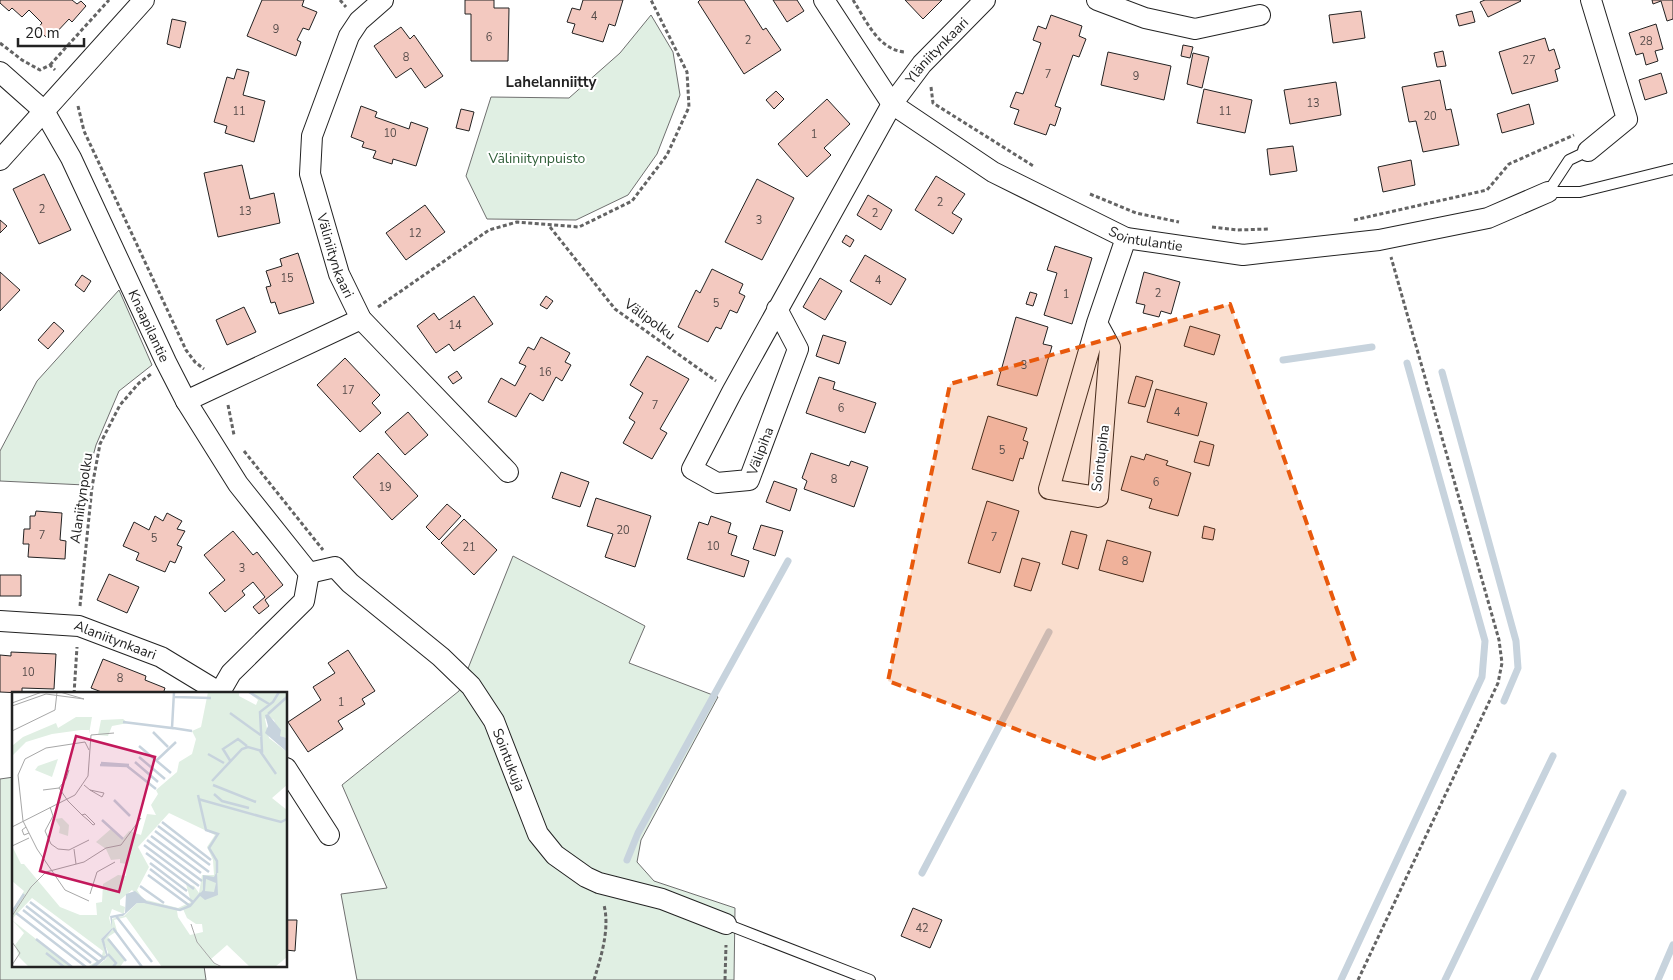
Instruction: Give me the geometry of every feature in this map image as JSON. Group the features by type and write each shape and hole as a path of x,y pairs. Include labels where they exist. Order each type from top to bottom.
{"street":[{"path":"0,160 144,0"},
{"name":"Väliniitynkaari","path":"383,0 359,21 349,36 312,136 310,174 339,274 361,319 508,472"},
{"name":"Sointulantie","path":"824,0 892,104 993,172 1126,238 1243,255 1386,238 1488,218 1548,192"},
{"name":"Yläniitynkaari","path":"892,104 922,64 985,0"},
{"path":"1097,0 1145,18 1196,29 1260,15"},
{"path":"1588,151 1627,120 1591,0"},
{"name":"Knaapilantie","path":"0,72 44,112 71,158 186,401 238,484 309,573"},
{"name":"Välipiha","path":"778,309 798,349 748,480 717,483 692,469 732,392 778,309 892,104"},
{"name":"Sointupiha","path":"1097,323 1110,347 1098,497 1049,489 1097,323 1126,238"},
{"path":"186,401 361,319"},
{"path":"309,573 335,567"},
{"name":"Sointukuja","path":"335,567 350,583 441,657 472,686 494,721 538,834 555,855 599,883 662,899 726,924"},
{"name":"Alaniitynkaari","path":"222,692 232,673 304,601 309,573"},
{"name":"Alaniitynkaari","path":"0,621 79,626 161,657 219,692"},
{"path":"288,771 329,835"}],"lane":[{"path":"1548,192 1569,160 1588,151"},
{"path":"1548,192 1580,192 1673,170"},
{"path":"726,924 870,980"}],"path":[{"path":"0,43 22,60 40,70 50,65 109,0"},
{"path":"361,319 488,230 517,222 579,227 632,201 667,155 689,107 687,72 651,0"},
{"path":"853,0 880,41 897,52 911,53 932,76 931,92 934,103 1036,168"},
{"path":"50,65 79,94 77,105 84,131 186,350 219,385 228,404 235,440"},
{"path":"1350,220 1379,216 1487,190 1509,164 1580,132"},
{"path":"1083,192 1136,213 1187,224"},
{"path":"1358,980 1498,683 1502,663 1499,640 1379,216"},
{"name":"Välipolku","path":"550,226 615,309 732,392"},
{"path":"1207,227 1237,230 1274,229"},
{"name":"Alaniitynpolku","path":"74,692 92,487 100,444 120,406 139,383 166,362 186,350"},
{"path":"241,447 335,567"},
{"path":"594,980 602,952 606,912 599,883"},
{"path":"724,980 726,924"}],"highlighted area":[{"path":"1230,304 1355,661 1098,760 888,681 950,384"}],"green space":[{"name":"Väliniitynpuisto","path":"651,15 673,52 680,95 657,154 628,195 576,220 487,219 466,176 491,97 569,98 620,53"},
{"path":"119,290 152,365 119,391 96,445 85,485 0,481 0,451 37,381"},
{"path":"513,556 645,626 629,663 718,697 641,840 637,862 654,881 735,908 734,980 357,980 341,894 387,888 342,785 459,691"},
{"path":"12,777 12,968 204,968 206,980 0,980 0,779"}],"building":[{"path":"0,0 72,0 77,4 81,1 86,6 72,22 69,19 53,36 50,33 46,37 37,29 42,23 29,10 22,17 12,8 9,11 0,3"},
{"path":"262,0 304,0 302,6 317,12 309,30 303,28 297,40 301,42 296,56 247,36"},
{"path":"465,0 494,0 494,8 509,8 508,61 471,61 471,14 465,14"},
{"path":"583,0 623,0 615,26 609,24 603,42 572,33 575,24 567,22 572,8 580,10"},
{"path":"700,0 744,0 763,30 766,28 781,50 744,74 698,2"},
{"path":"773,0 797,0 804,11 787,22"},
{"path":"905,0 942,0 923,19"},
{"path":"1485,0 1521,1 1488,17 1480,2"},
{"path":"1652,0 1673,0 1673,19 1667,21 1661,1 1653,4"},
{"path":"1361,11 1365,38 1333,43 1329,15"},
{"path":"1472,11 1475,22 1459,26 1456,15"},
{"path":"1051,15 1082,26 1079,36 1086,39 1079,57 1073,55 1055,106 1061,108 1055,126 1050,124 1046,135 1014,124 1019,110 1010,107 1016,92 1023,94 1041,43 1033,40 1038,26 1046,29"},
{"path":"172,19 186,22 180,48 167,44"},
{"path":"1656,24 1663,49 1655,51 1658,61 1646,65 1643,53 1636,55 1629,33"},
{"path":"401,27 410,39 414,35 443,76 425,88 411,68 396,78 374,46"},
{"path":"1545,38 1549,51 1554,49 1560,68 1555,70 1558,81 1512,94 1499,52"},
{"path":"1183,45 1193,47 1190,58 1181,56"},
{"path":"1443,51 1446,66 1437,67 1434,53"},
{"path":"1108,52 1171,66 1164,100 1101,85"},
{"path":"1193,53 1209,57 1202,88 1187,84"},
{"path":"237,69 249,72 243,95 265,101 254,142 225,133 227,126 214,122 227,77 234,79"},
{"path":"1661,73 1667,93 1645,100 1639,80"},
{"path":"1440,80 1446,110 1451,109 1459,145 1423,152 1416,121 1409,122 1402,87"},
{"path":"1336,82 1341,115 1290,124 1284,90"},
{"path":"1204,89 1252,100 1245,133 1197,123"},
{"path":"776,91 784,99 774,109 766,100"},
{"path":"827,99 850,124 824,148 831,155 807,177 778,144"},
{"path":"1529,104 1534,124 1502,133 1497,114"},
{"path":"361,106 377,112 375,117 409,129 411,122 428,128 416,166 393,159 392,164 373,158 376,151 362,147 364,142 351,137"},
{"path":"461,109 474,112 469,131 456,128"},
{"path":"1293,146 1297,171 1270,175 1267,149"},
{"path":"1411,160 1415,185 1383,192 1378,167"},
{"path":"242,165 250,199 274,193 280,223 218,237 204,173"},
{"path":"44,174 71,230 39,244 13,189"},
{"path":"936,176 965,194 952,213 962,219 953,234 915,210"},
{"path":"757,179 794,198 762,260 725,242"},
{"path":"868,195 892,210 881,230 857,215"},
{"path":"425,205 445,232 406,260 386,233"},
{"path":"0,220 7,226 0,233"},
{"path":"846,235 854,240 850,247 842,242"},
{"path":"1055,246 1092,258 1072,324 1044,315 1057,273 1047,270"},
{"path":"298,253 314,303 279,314 275,302 271,303 266,287 271,286 266,271 282,266 280,259"},
{"path":"865,255 906,279 891,305 850,281"},
{"path":"712,269 743,284 739,293 745,296 737,313 730,310 721,329 716,327 708,342 678,327 696,290 700,293"},
{"path":"0,272 20,290 0,311"},
{"path":"1144,272 1180,282 1171,314 1161,311 1159,317 1143,313 1145,305 1136,303"},
{"path":"82,275 91,281 84,292 75,285"},
{"path":"820,278 842,291 825,320 803,307"},
{"path":"1030,292 1037,294 1033,306 1026,304"},
{"path":"474,296 493,324 454,351 449,344 436,353 417,326 434,313 439,320"},
{"path":"546,296 553,301 547,309 540,305"},
{"path":"244,307 256,332 227,345 216,320"},
{"path":"1016,317 1048,327 1043,344 1052,346 1037,396 997,385"},
{"path":"54,322 64,331 48,349 38,340"},
{"path":"1190,326 1220,335 1214,355 1184,346"},
{"path":"823,335 846,342 839,364 816,356"},
{"path":"541,337 570,353 565,362 571,365 562,381 556,377 543,401 530,393 516,417 488,402 501,378 515,386 526,366 519,363 528,347 534,350"},
{"path":"647,356 689,379 660,429 667,433 652,459 623,443 635,422 629,418 643,393 630,385"},
{"path":"345,358 380,395 372,403 381,413 360,432 317,385"},
{"path":"457,371 462,378 453,384 448,377"},
{"path":"1136,376 1153,381 1145,407 1128,403"},
{"path":"819,377 835,382 833,389 876,403 865,433 806,413"},
{"path":"1156,389 1207,403 1198,436 1147,422"},
{"path":"408,412 428,435 405,455 385,432"},
{"path":"988,416 1027,428 1023,440 1028,442 1023,459 1020,458 1013,481 972,469"},
{"path":"1200,441 1214,445 1209,466 1194,462"},
{"path":"378,453 418,496 392,520 353,477"},
{"path":"811,453 849,466 851,461 868,467 854,507 804,489 807,481 802,478"},
{"path":"1146,454 1168,461 1166,465 1191,473 1178,516 1149,508 1152,499 1121,490 1131,456 1144,460"},
{"path":"561,472 589,482 580,507 552,498"},
{"path":"774,481 797,489 790,511 766,502"},
{"path":"596,498 651,516 635,567 605,557 613,534 587,526"},
{"path":"987,501 1019,511 1000,573 968,563"},
{"path":"447,504 461,516 439,540 426,527"},
{"path":"36,511 62,513 60,540 66,541 65,559 28,557 29,544 23,544 24,529 30,529 30,516 35,516"},
{"path":"167,513 182,521 177,529 185,531 177,545 182,547 175,563 170,561 165,572 136,560 139,553 123,546 134,522 149,530 155,516 163,521"},
{"path":"711,516 731,523 728,533 737,536 731,555 749,561 744,577 687,559 699,522 708,525"},
{"path":"464,519 497,550 474,575 441,543"},
{"path":"761,525 783,531 775,556 753,549"},
{"path":"1204,526 1215,529 1213,540 1202,538"},
{"path":"233,531 253,555 257,552 283,585 265,600 269,606 259,614 253,607 265,597 253,582 242,591 245,595 225,612 209,593 225,580 204,555"},
{"path":"1071,531 1087,535 1078,569 1062,564"},
{"path":"1107,540 1151,552 1143,582 1099,570"},
{"path":"1022,558 1040,563 1031,591 1014,586"},
{"path":"109,574 139,587 127,613 97,600"},
{"path":"0,575 21,575 21,596 0,596"},
{"path":"348,650 375,691 362,699 365,704 338,721 343,729 308,752 288,722 321,700 313,687 335,673 328,663"},
{"path":"11,652 56,654 54,689 22,688 22,692 0,692 0,655 11,656"},
{"path":"103,659 146,676 145,680 165,688 164,692 102,692 91,688"},
{"path":"913,908 942,920 930,948 901,936"},
{"path":"288,920 297,920 295,951 288,950"}],"waterway":[{"path":"1283,360 1372,347"},
{"path":"1341,980 1482,677 1485,641 1407,363"},
{"path":"1442,372 1516,641 1518,668 1504,701"},
{"path":"627,860 638,833 788,561"},
{"path":"922,873 1049,632"},
{"path":"1445,980 1553,756"},
{"path":"1534,980 1623,793"},
{"path":"1658,980 1673,945"}],"district":[{"name":"Lahelanniitty","path":"551,82"}]}
